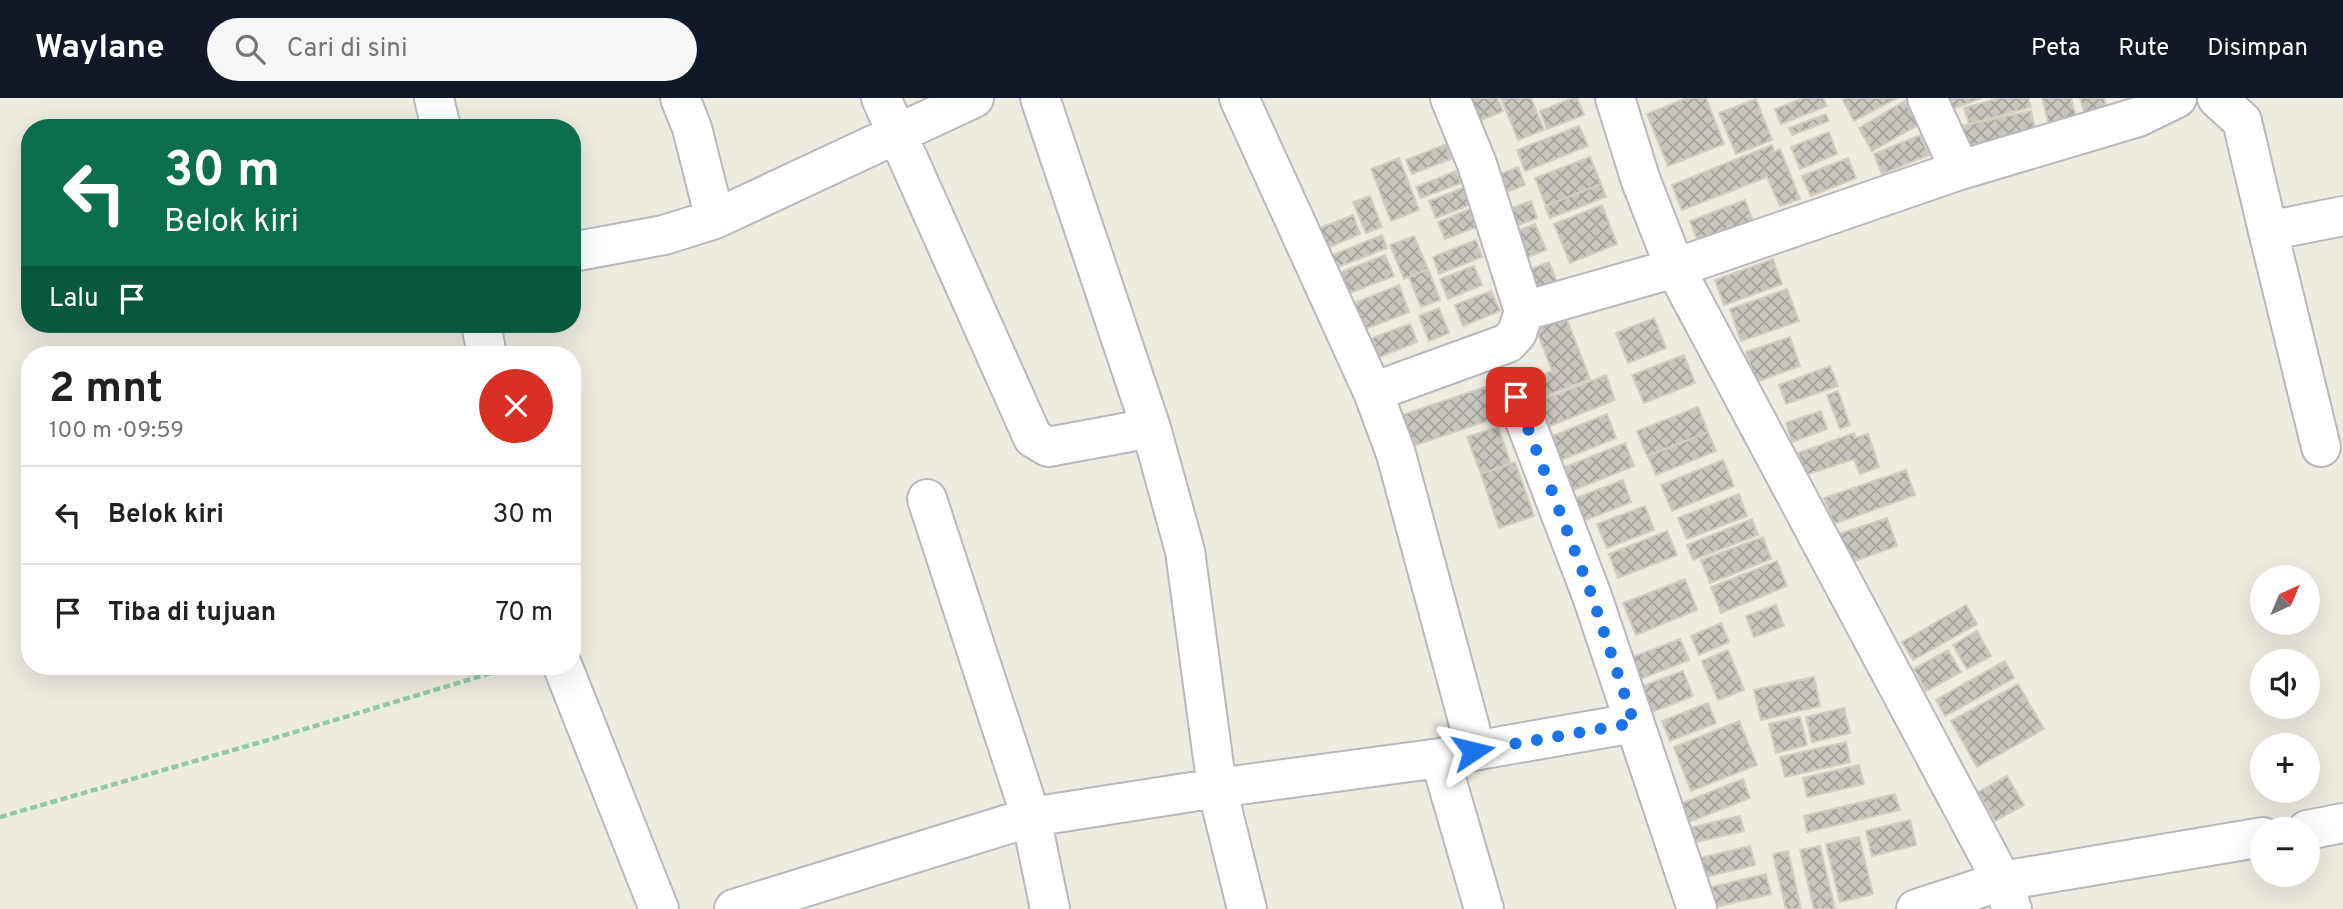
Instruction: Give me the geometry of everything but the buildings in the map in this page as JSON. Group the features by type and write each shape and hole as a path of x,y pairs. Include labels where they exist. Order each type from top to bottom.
{"street":[{"path":"434,98 439,119"},
{"path":"680,98 692,128 716,219"},
{"path":"881,98 1033,438 1048,447 1151,428"},
{"path":"581,250 664,234 716,219 974,98"},
{"path":"1040,98 1151,428 1185,551 1217,788 1247,909"},
{"path":"1238,98 1373,392 1396,454 1470,728 1456,755 1484,909"},
{"path":"1384,388 1508,343 1517,333 1524,311 1477,164 1450,98"},
{"path":"1615,98 1641,181 1675,268 2007,895"},
{"path":"1927,98 1960,170"},
{"path":"1524,311 1675,268 1960,170 2138,117 2177,98"},
{"path":"2217,98 2242,121 2322,447"},
{"path":"2268,231 2343,216"},
{"path":"1516,397 1592,596 1697,909"},
{"path":"928,499 1031,817 1050,909"},
{"path":"566,675 659,909"},
{"path":"734,909 1031,817 1456,755 1634,723"},
{"path":"2320,828 2343,824"},
{"path":"1916,909 2007,895 2250,840"}],"path":[{"path":"0,817 484,675"}],"route":[{"path":"1473,751 1634,723 1592,596 1516,397"}]}
